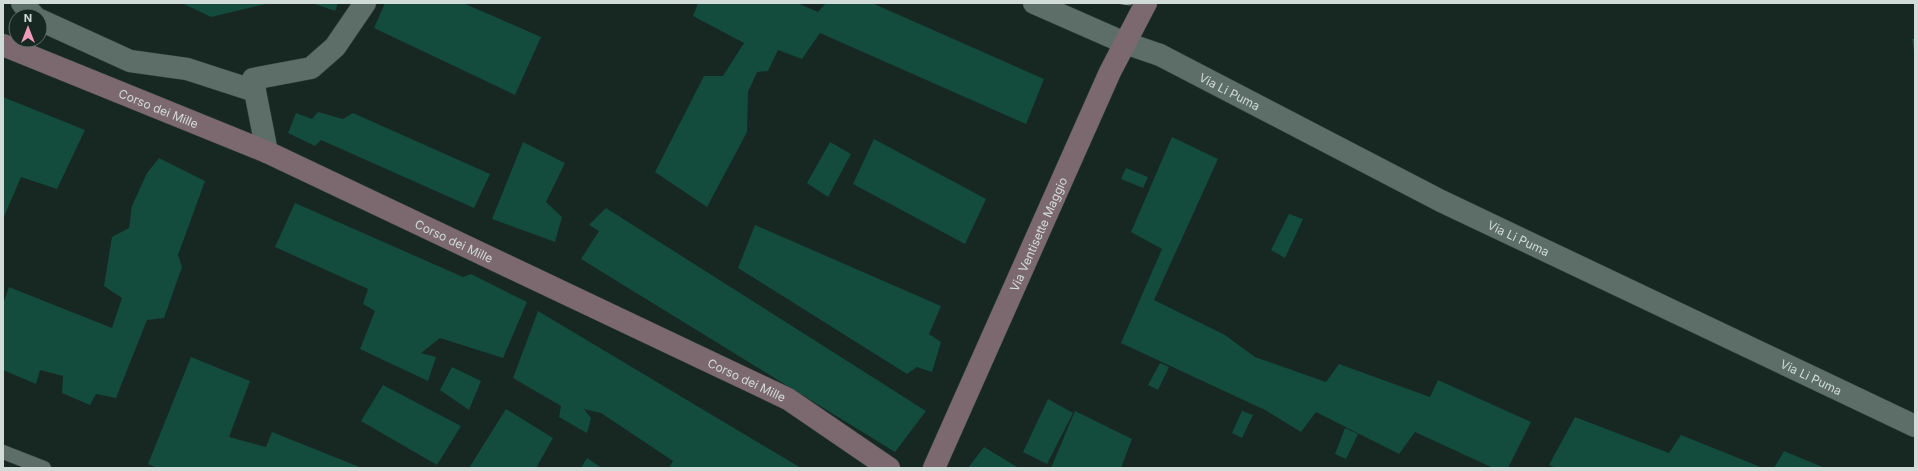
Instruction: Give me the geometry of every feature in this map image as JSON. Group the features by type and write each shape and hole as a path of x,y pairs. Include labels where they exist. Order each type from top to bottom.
{"street":[{"path":"267,152 253,79 311,68 334,47 365,3"},
{"name":"Via Li Puma","path":"1034,3 1125,43 1160,55 1440,201 1915,426"},
{"name":"Via Ventisette Maggio","path":"934,468 1110,72 1146,3"},
{"path":"48,24 130,61 187,69 255,91"},
{"name":"Corso dei Mille","path":"18,48 267,152 788,399 889,468"}],"lane":[{"path":"3,452 44,468"}],"building":[{"path":"182,3 266,3 266,4 211,17"},
{"path":"312,3 338,3 335,11"},
{"path":"385,3 463,3 541,37 515,95 374,28"},
{"path":"698,3 797,3 818,12 826,3 872,3 1044,79 1026,124 820,33 802,59 778,50 768,71 757,72 748,92 747,132 707,207 655,172 704,76 723,76 744,43 693,16"},
{"path":"1912,39 1915,39 1915,52 1914,52"},
{"path":"3,97 85,130 57,189 21,177 3,219"},
{"path":"318,112 343,119 353,113 490,174 474,208 321,140 315,146 288,133 296,113 312,119"},
{"path":"1172,137 1218,159 1154,300 1225,335 1255,357 1326,382 1339,364 1430,397 1438,380 1531,422 1508,468 1493,468 1415,432 1399,454 1316,412 1301,432 1265,410 1121,343 1162,249 1131,232"},
{"path":"874,139 986,199 965,244 853,184"},
{"path":"523,142 565,163 546,202 562,217 555,242 492,219"},
{"path":"830,142 851,154 828,197 807,183"},
{"path":"159,158 205,181 178,255 182,267 164,318 147,320 116,398 96,394 90,405 62,393 63,376 40,370 36,384 3,370 3,304 9,287 112,328 122,298 104,286 112,237 129,228 132,206 147,173"},
{"path":"1126,168 1148,177 1143,188 1121,179"},
{"path":"295,203 463,277 471,274 527,302 503,358 440,338 421,353 436,357 428,381 360,349 375,311 363,304 368,289 275,247"},
{"path":"606,208 926,411 895,452 581,259 599,231 589,225"},
{"path":"1289,214 1303,219 1285,258 1271,250"},
{"path":"755,225 941,306 929,334 941,342 932,372 917,367 907,374 738,268"},
{"path":"538,311 801,468 669,468 673,461 601,413 584,409 591,418 587,433 559,417 561,406 513,378"},
{"path":"191,357 250,381 229,437 266,447 272,432 362,468 157,468 148,464"},
{"path":"1160,363 1169,367 1158,390 1148,385"},
{"path":"452,367 481,381 469,410 440,390"},
{"path":"383,385 461,426 437,465 361,421"},
{"path":"1048,399 1073,413 1047,464 1023,452"},
{"path":"506,409 553,438 536,468 469,468"},
{"path":"1075,411 1132,439 1121,468 1051,468"},
{"path":"1242,411 1253,415 1242,438 1232,433"},
{"path":"1575,417 1669,453 1681,435 1763,468 1556,468 1549,465"},
{"path":"1345,428 1358,434 1346,459 1335,454"},
{"path":"984,447 1019,468 968,468"},
{"path":"1784,451 1825,468 1774,468"},
{"path":"587,458 602,468 581,468"}],"tram line":[{"path":"1116,3 1130,5 1133,3"}]}
